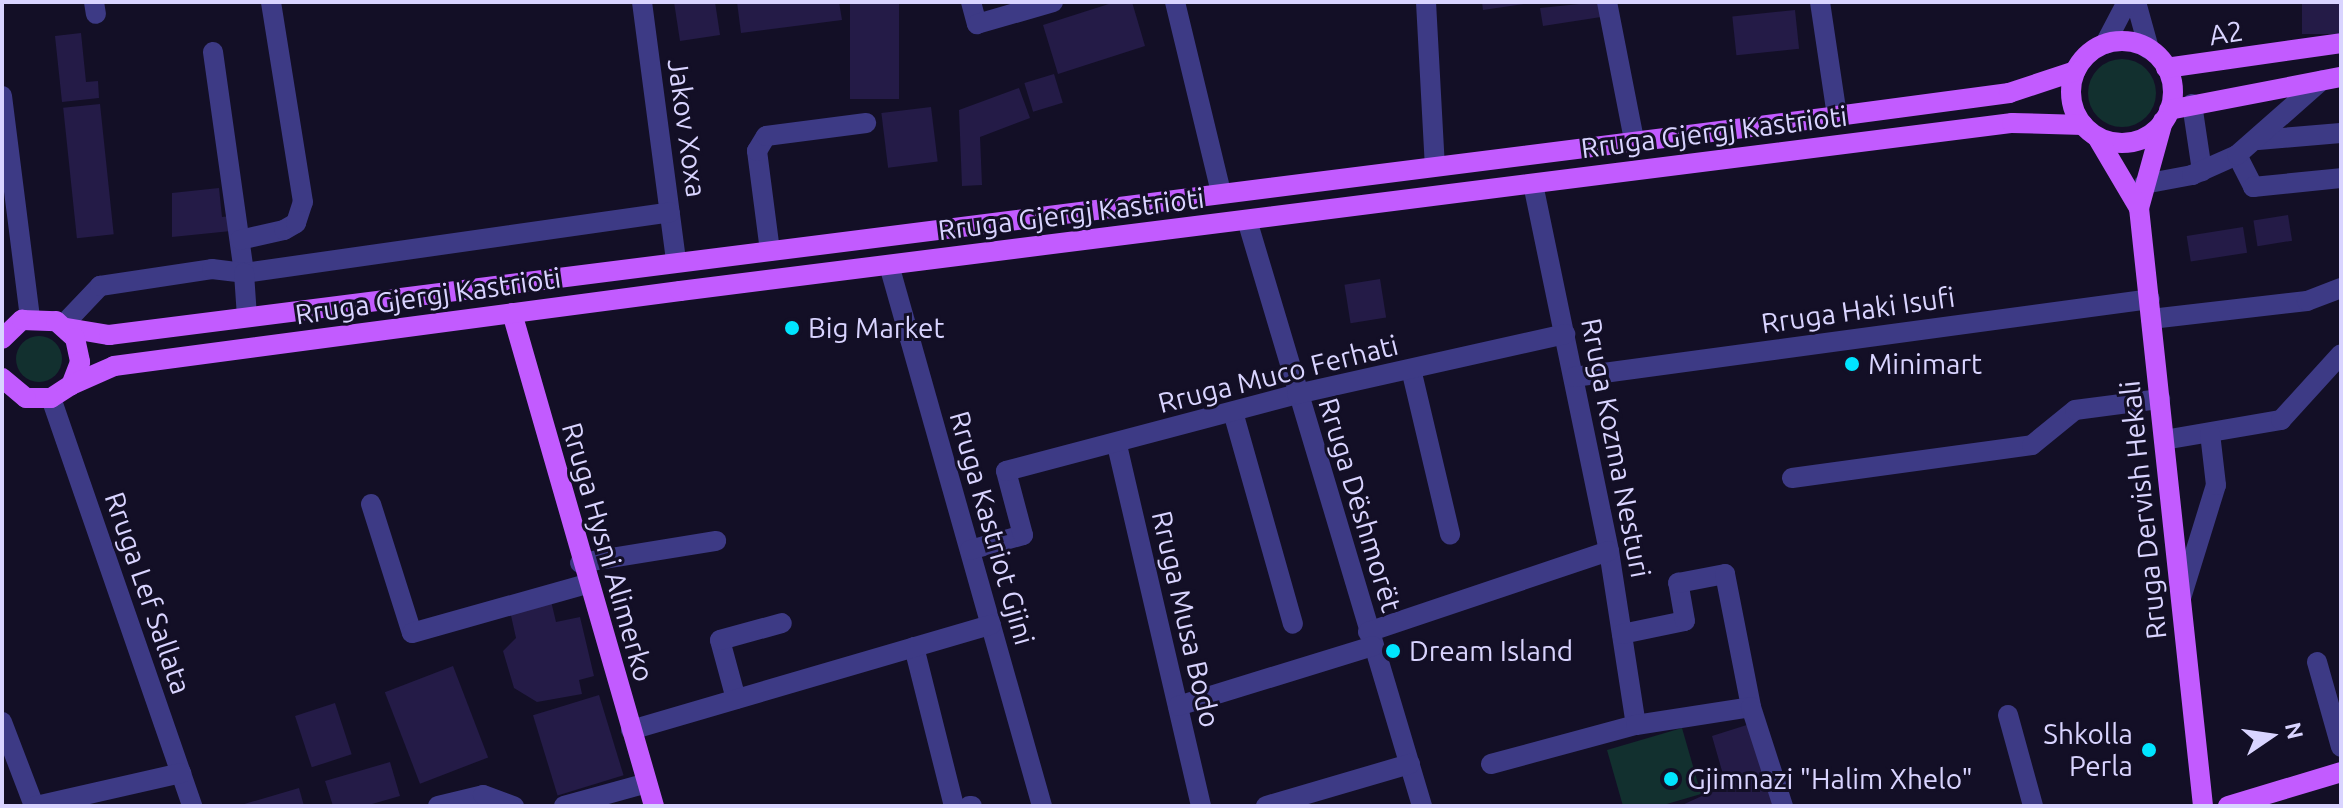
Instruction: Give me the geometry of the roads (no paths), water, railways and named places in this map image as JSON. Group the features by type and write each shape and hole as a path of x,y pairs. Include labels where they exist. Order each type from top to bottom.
{"main road":[{"path":"2166,115 2172,89 2166,68 2149,49 2132,42 2105,44 2087,54 2075,71 2071,99 2090,131 2133,142 2166,115 2192,104 2332,78"},
{"name":"A2","path":"2166,68 2341,43"},
{"name":"Rruga Gjergj Kastrioti","path":"30,318 109,335 2009,93 2075,71"},
{"name":"Rruga Dervish Hekali","path":"2166,115 2139,208 2203,806"},
{"name":"Rruga Gjergj Kastrioti","path":"51,398 71,385 114,366 512,313 2012,123 2090,131"},
{"name":"Rruga Dervish Hekali","path":"2090,131 2139,208"},
{"name":"Rruga Hysni Alimerko","path":"512,313 586,584 654,806"},
{"path":"3,336 30,318"},
{"path":"65,327 80,362 71,385"},
{"path":"5,386 34,400 51,398"},
{"path":"2228,806 2341,772"}],"street":[{"path":"240,240 284,230 296,223 303,202 271,2"},
{"name":"Jakov Xoxa","path":"642,2 676,262"},
{"path":"971,2 977,24 1053,2"},
{"path":"1175,2 1221,192"},
{"path":"1426,2 1435,166"},
{"path":"1607,2 1634,140"},
{"path":"1820,2 1837,116"},
{"path":"2105,44 2127,2"},
{"path":"2136,2 2149,49"},
{"path":"213,52 240,240 247,317"},
{"path":"2144,184 2202,171 2237,155 2332,78"},
{"path":"2,96 30,318"},
{"path":"2192,104 2202,171"},
{"path":"770,251 757,151 766,136 866,123"},
{"path":"2258,140 2341,133"},
{"path":"2237,155 2253,187 2341,178"},
{"name":"Rruga Kozma Nesturi","path":"1533,184 1609,551 1636,725"},
{"path":"65,327 100,286 197,270 244,273 670,212"},
{"name":"Rruga Dëshmorët","path":"1247,220 1422,806"},
{"name":"Rruga Kastriot Gjini","path":"889,265 1042,806"},
{"name":"Rruga Haki Isufi","path":"1574,377 2150,309 2316,299 2341,288"},
{"name":"Rruga Muco Ferhati","path":"970,550 1023,535 1006,471 1117,445 1297,394 1565,334"},
{"path":"2164,440 2281,420 2341,354"},
{"path":"1411,369 1450,534"},
{"name":"Rruga Lef Sallata","path":"51,398 192,806"},
{"path":"1792,478 2032,445 2075,410 2160,399"},
{"path":"1233,412 1293,624"},
{"path":"2181,598 2216,485 2210,433"},
{"name":"Rruga Musa Bodo","path":"1117,445 1201,806"},
{"path":"371,504 412,633 586,584"},
{"path":"580,563 716,541"},
{"path":"1178,706 1609,551"},
{"path":"1622,634 1685,621 1678,583 1725,574 1751,707 1783,806"},
{"path":"736,699 720,640 782,623"},
{"path":"631,730 991,625"},
{"path":"914,647 954,806"},
{"path":"2317,662 2341,747"},
{"path":"1491,764 1636,725 1751,707"},
{"path":"2008,715 2033,806"},
{"path":"2,722 35,806 181,773"},
{"path":"1266,806 1410,764"},
{"path":"564,806 647,783"},
{"path":"438,806 483,795 514,806"}],"place":[{"name":"Big Market","path":"792,328"},
{"name":"Minimart","path":"1852,364"},
{"name":"Dream Island","path":"1393,651"},
{"name":"Shkolla Perla","path":"2149,750"},
{"name":"Gjimnazi \"Halim Xhelo\"","path":"1671,779"}]}
